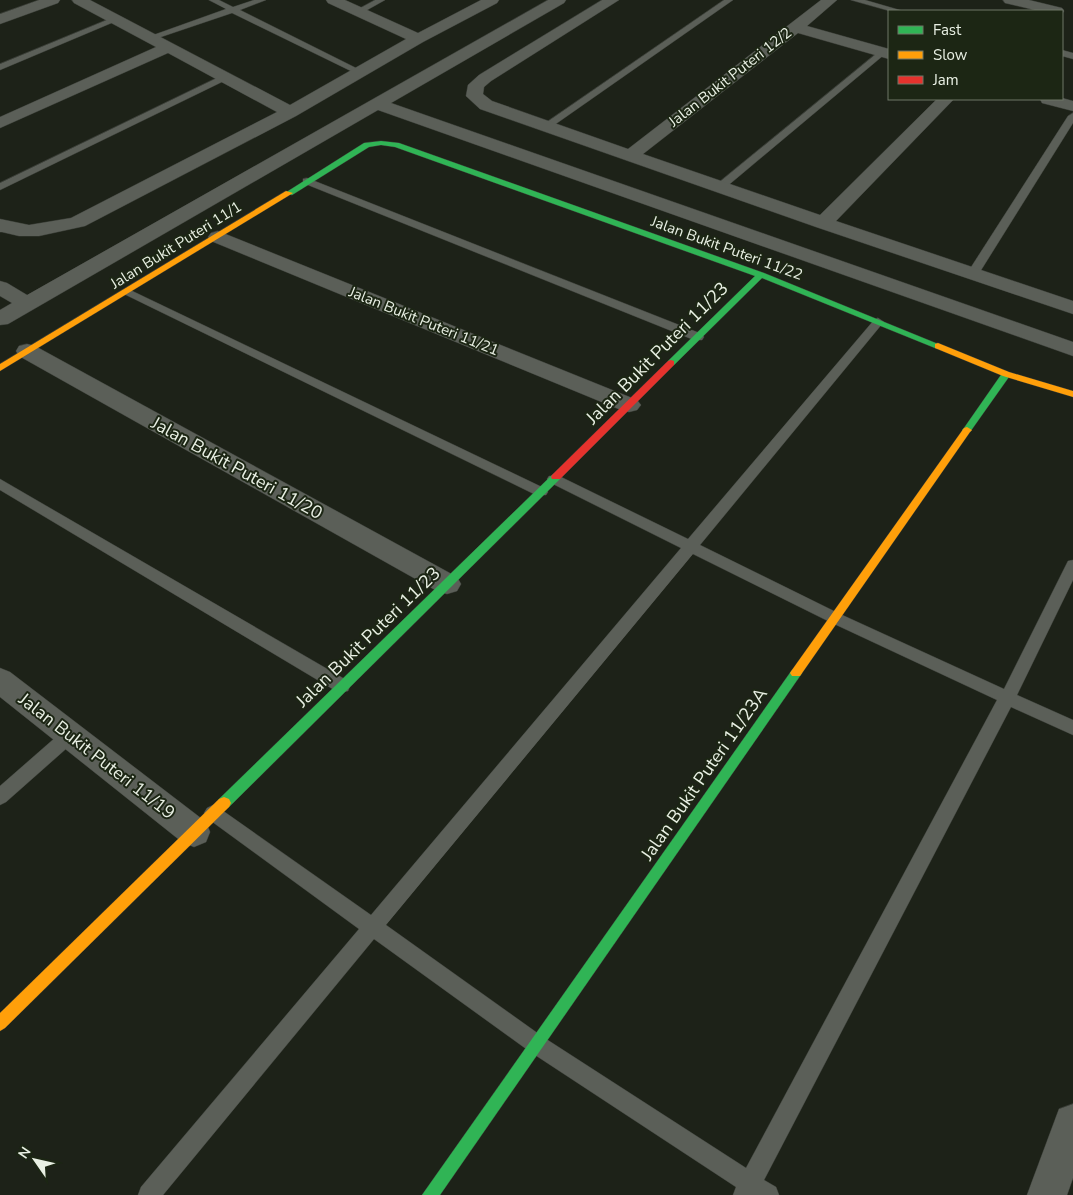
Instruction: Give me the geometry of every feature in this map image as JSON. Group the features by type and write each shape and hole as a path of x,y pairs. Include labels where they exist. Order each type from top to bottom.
{"street":[{"path":"0,19 53,0"},
{"path":"79,0 290,112"},
{"path":"333,0 418,39"},
{"path":"0,225 23,230 47,230 78,222 290,112 418,39 492,0"},
{"path":"0,319 559,0"},
{"path":"612,0 485,78 476,85 474,96 478,100 547,126 972,275 1073,308"},
{"name":"Jalan Bukit Puteri 12/2","path":"631,155 830,0"},
{"path":"1010,0 1053,10"},
{"path":"795,27 886,53"},
{"path":"0,123 167,48"},
{"path":"823,223 945,100"},
{"path":"1052,100 1073,106"},
{"path":"377,104 1073,349"},
{"name":"Jalan Bukit Puteri 11/22","path":"367,145 382,143 396,145 761,275 1006,374 1073,394"},
{"name":"Jalan Bukit Puteri 11/1","path":"0,368 128,292 367,145"},
{"name":"Jalan Bukit Puteri 11/21","path":"218,237 629,405"},
{"name":"Jalan Bukit Puteri 11/23","path":"0,1023 761,275"},
{"path":"0,287 26,303"},
{"name":"Jalan Bukit Puteri 11/20","path":"27,351 447,584"},
{"name":"Jalan Bukit Puteri 11/23A","path":"430,1195 1006,374"},
{"name":"Jalan Bukit Puteri 11/19","path":"0,680 70,735 204,822"},
{"path":"1047,1195 1073,1123"}],"lane":[{"path":"213,0 360,72"},
{"path":"149,38 262,0"},
{"path":"357,12 381,0"},
{"path":"547,126 729,0"},
{"path":"855,0 895,10"},
{"path":"0,67 116,19"},
{"path":"721,186 886,53"},
{"path":"0,187 223,78"},
{"path":"972,275 1073,116"},
{"path":"307,181 698,337"},
{"path":"128,292 541,492"},
{"path":"149,1195 878,322"},
{"path":"554,479 834,618 1073,728"},
{"path":"0,484 342,686"},
{"path":"747,1189 1007,698 1073,565"},
{"path":"0,797 70,735"},
{"path":"204,822 372,927 536,1044 747,1189 768,1195"}],"traffic: fast":[{"path":"289,193 367,145 381,143 396,145 761,275 938,346"},
{"path":"671,363 761,275"},
{"path":"967,430 1006,374"},
{"path":"224,803 556,477"},
{"path":"430,1195 796,673"}],"traffic: slow":[{"path":"0,368 289,193"},
{"path":"938,346 1006,374 1073,394"},
{"path":"796,673 967,430"},
{"path":"0,1023 224,803"}],"traffic: jam":[{"path":"556,477 671,363"}]}
